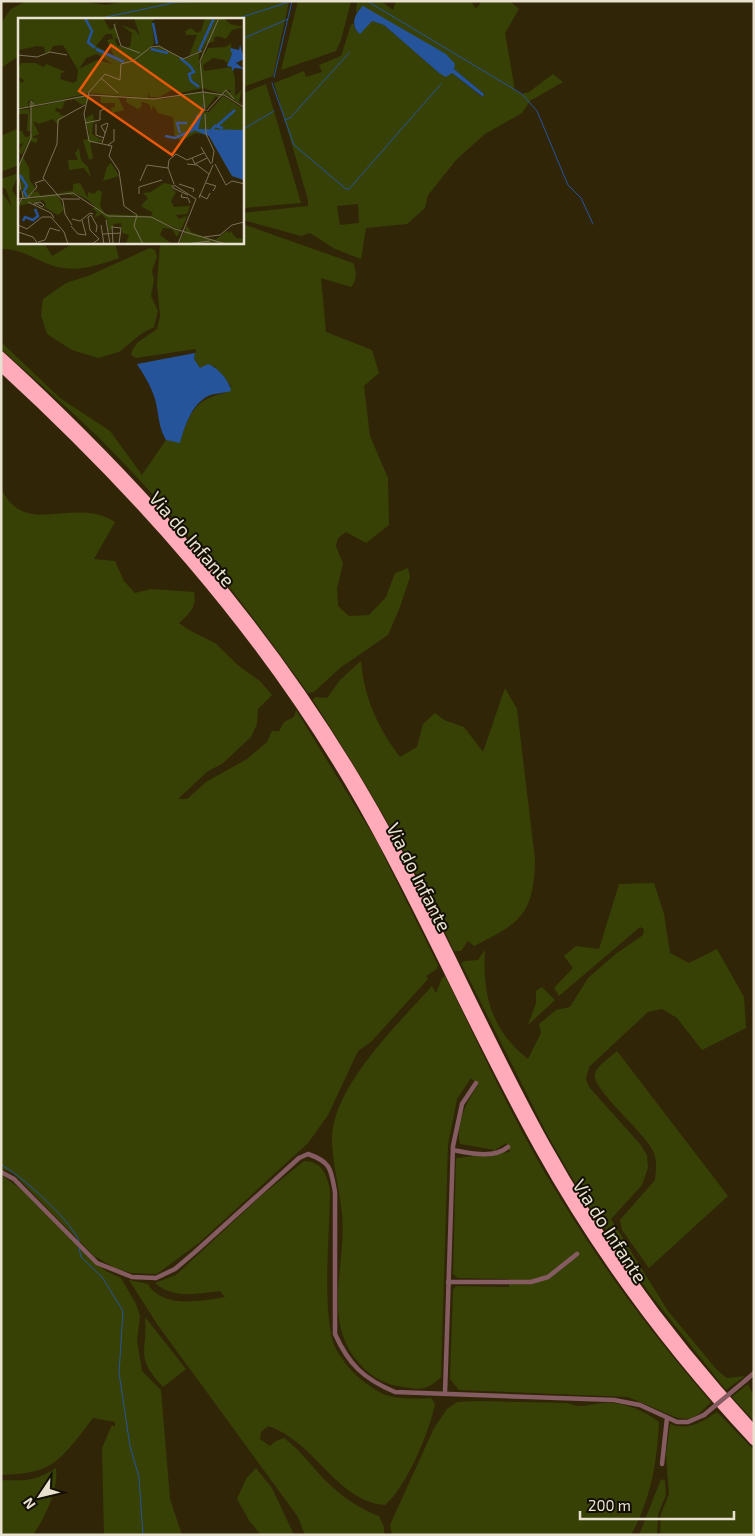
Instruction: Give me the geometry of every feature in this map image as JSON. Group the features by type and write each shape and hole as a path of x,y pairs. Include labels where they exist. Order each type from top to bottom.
{"highway":[{"name":"Via do Infante","path":"1,356 93,443 155,507 218,582 285,669 333,741 383,825 522,1100 586,1213 628,1276 674,1337 754,1430"},
{"name":"Via do Infante","path":"1,367 132,493 210,583 287,686 330,750 386,847 517,1107 571,1202 647,1314 698,1378 754,1441"}],"street":[{"path":"445,1394 453,1150 462,1104 476,1083"},
{"path":"453,1150 484,1155 503,1151 508,1147"},
{"path":"1,1172 14,1179 97,1263 132,1277 156,1278 175,1269 299,1158 308,1154 319,1158 327,1163 332,1174 335,1192 335,1334 342,1350 354,1365 372,1382 395,1392 614,1400 640,1405 667,1418 688,1422 704,1415 754,1373"},
{"path":"448,1282 531,1282 548,1277 577,1254"},
{"path":"662,1464 667,1418"}],"green space":[{"path":"26,1 80,1 106,5 126,1 289,1 273,76 244,87 244,18 18,18 18,57 1,68 1,23 11,9"},
{"path":"298,1 351,1 341,40 336,51 281,70"},
{"path":"357,1 381,1 393,10 396,1 471,1 476,9 482,1 510,1 519,9 505,33 515,90 522,94 529,92 553,74 563,82 530,101 522,113 485,134 457,159 428,195 425,208 407,224 366,228 361,259 335,249 310,233 301,236 244,220 244,213 308,206 308,200 274,83 304,71 306,77 322,72 319,65 341,56 351,25 353,23 356,31 372,21 384,25 439,73 452,73 482,97 484,94 454,69 360,8 356,14","holes":["358,204 359,223 340,225 337,206"]},
{"path":"266,84 301,203 244,208 244,93"},
{"path":"18,128 18,165 1,172 1,136"},
{"path":"18,173 18,179 12,190 18,199 18,244 45,244 52,256 72,244 115,244 119,258 89,267 73,269 57,267 23,253 1,249 1,191 12,207 6,189 1,187 1,179"},
{"path":"244,224 353,263 356,276 351,287 321,278 326,332 372,350 379,373 364,386 370,436 388,478 389,525 366,543 346,532 338,538 336,546 343,564 337,588 338,606 349,616 369,615 386,597 395,573 408,568 410,577 388,635 340,668 314,692 308,693 234,593 154,496 97,436 1,349 1,342 60,398 110,431 142,475 166,440 180,442 190,416 200,404 206,399 225,393 231,386 214,366 200,368 194,359 196,349 136,358 131,355 137,343 157,329 160,316 157,284 160,244 244,244"},
{"path":"150,248 155,250 157,257 152,271 154,280 151,296 158,311 154,327 141,334 119,352 98,358 72,350 47,334 41,315 43,299 66,283 88,276"},
{"path":"1,488 11,503 23,511 37,514 83,513 99,515 115,522 94,559 115,561 124,581 135,593 151,589 194,592 195,597 192,609 179,623 215,643 239,666 260,681 272,695 258,709 257,724 251,737 222,764 208,771 178,799 187,799 206,782 247,759 267,742 272,731 279,731 284,722 294,717 296,710 376,840 438,965 437,969 426,976 428,979 371,1042 358,1051 328,1115 308,1143 200,1242 157,1274 131,1273 115,1268 94,1256 14,1174 1,1168"},
{"path":"361,661 365,688 373,712 385,735 400,757 417,747 423,724 435,713 444,720 464,727 483,752 505,688 517,709 535,859 532,893 528,905 514,923 474,946 468,941 461,951 454,951 439,918 388,823 313,700 315,697 327,698 340,680"},
{"path":"654,883 664,914 670,953 689,963 717,949 744,997 746,1028 702,1050 677,1018 662,1009 648,1012 589,1067 586,1079 589,1087 640,1144 647,1155 648,1168 642,1185 611,1219 668,1311 717,1370 727,1378 745,1376 726,1390 650,1294 585,1200 548,1136 461,963 478,960 485,950 485,982 492,1011 506,1036 528,1059 541,1033 539,1024 556,1010 570,1007 588,978 617,953 643,935 644,929 640,927 559,996 554,988 573,968 564,956 576,946 599,949 619,884"},
{"path":"445,976 515,1118 562,1201 632,1305 711,1402 700,1413 690,1419 678,1418 628,1397 459,1390 450,1379 453,1290 456,1286 509,1287 509,1279 458,1278 453,1274 456,1158 510,1152 506,1143 495,1150 460,1144 459,1129 463,1113 478,1085 471,1078 457,1099 448,1145 441,1377 430,1386 421,1389 391,1385 381,1381 367,1371 359,1363 348,1346 341,1329 338,1310 343,1233 332,1144 336,1115 345,1095 371,1055 432,986 436,993 442,978"},
{"path":"542,987 555,1000 528,1025 536,1003 536,991"},
{"path":"617,1051 728,1196 649,1268 622,1230 620,1220 655,1180 655,1156 649,1144 609,1100 596,1080 595,1073 597,1070"},
{"path":"304,1161 315,1164 322,1169 330,1189 327,1299 331,1334 338,1353 361,1380 380,1392 399,1398 431,1398 435,1404 428,1429 416,1458 401,1485 385,1505 368,1501 353,1493 300,1445 285,1434 268,1426 261,1432 260,1439 270,1446 284,1438 297,1449 335,1490 360,1507 379,1516 384,1527 384,1535 305,1535 298,1517 157,1324 129,1280 148,1284 154,1292 173,1300 195,1301 225,1297 220,1291 194,1294 177,1293 162,1288 155,1283 176,1275 261,1196"},
{"path":"1,1175 21,1189 89,1258 106,1271 121,1278 136,1304 140,1316 137,1341 142,1371 161,1390 170,1499 182,1535 104,1535 102,1448 112,1425 115,1427 115,1422 93,1418 71,1446 51,1464 34,1471 1,1475"},
{"path":"145,1317 186,1369 163,1387 148,1368 145,1360"},
{"path":"748,1384 754,1397 754,1421 732,1397"},
{"path":"457,1402 568,1403 581,1406 610,1403 625,1405 647,1414 659,1422 657,1452 652,1480 644,1508 631,1535 392,1535 390,1525 434,1428 447,1409"},
{"path":"717,1412 754,1450 754,1535 660,1535 661,1514 669,1494 666,1455 670,1424 689,1426"},
{"path":"56,1468 55,1485 50,1503 33,1535 1,1535 1,1480 30,1479 42,1476"},
{"path":"256,1468 272,1488 294,1535 261,1535 250,1522 237,1499 246,1479"},
{"path":"661,1479 665,1481 666,1495 658,1514 657,1535 639,1535"}],"water":[{"path":"363,6 446,54 455,64 454,69 484,94 483,97 452,73 446,77 439,73 384,25 372,21 360,34 355,27 354,20"},
{"path":"195,353 194,359 200,368 208,364 215,368 226,379 231,391 208,396 197,405 190,416 180,443 166,440 160,425 153,394 137,364"}],"waterway":[{"path":"102,18 177,2 231,1"},
{"path":"239,18 292,1"},
{"path":"274,77 292,1"},
{"path":"367,1 522,94 537,111 568,185 581,198 593,224"},
{"path":"244,38 288,19"},
{"path":"285,120 290,118 349,53"},
{"path":"272,83 294,145 346,189 349,189 441,84"},
{"path":"244,129 274,111"},
{"path":"1,1165 20,1177 58,1212 76,1234 79,1242"},
{"path":"79,1248 81,1257 102,1277 123,1311 119,1373 130,1446 139,1477 143,1535"}]}
